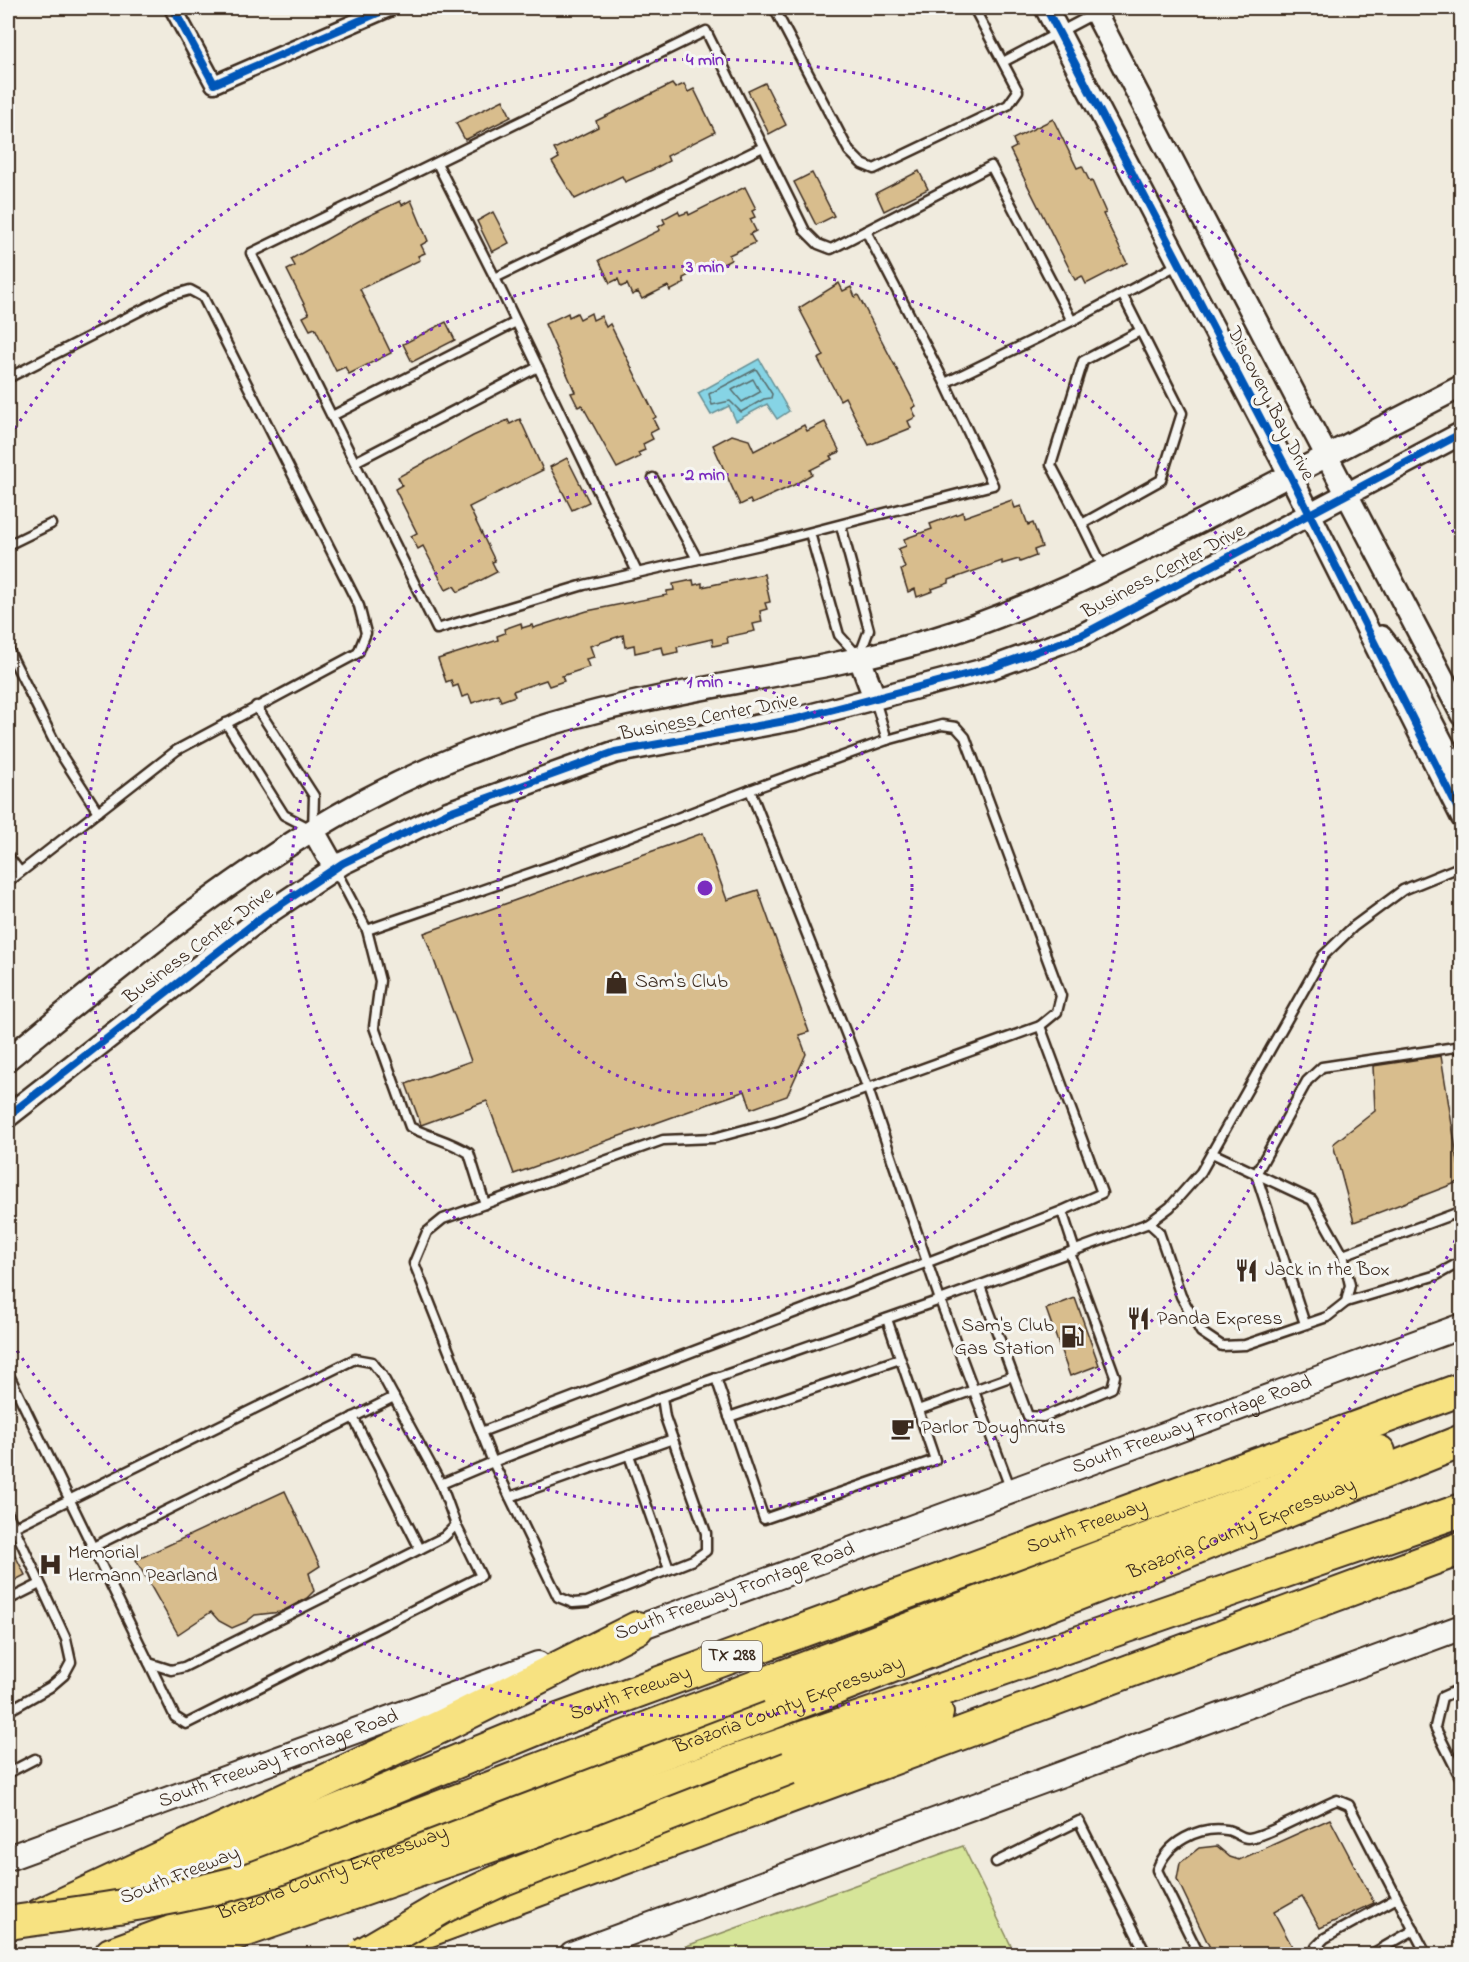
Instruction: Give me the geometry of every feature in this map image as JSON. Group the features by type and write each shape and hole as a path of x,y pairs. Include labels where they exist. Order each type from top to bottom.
{"highway":[{"name":"South Freeway","path":"8,1938 151,1889 553,1722 1461,1389"},
{"path":"8,1923 137,1904 257,1877 1446,1426 1461,1423"},
{"name":"Brazoria County Expressway","path":"111,1954 769,1714 1175,1556 1461,1441"},
{"name":"Brazoria County Expressway","path":"177,1954 1461,1510"},
{"path":"363,1954 446,1906 501,1880 789,1768 988,1695 1294,1590 1461,1527"},
{"path":"363,1954 1461,1548"},
{"path":"8,1930 442,1726 637,1628"}],"main road":[{"name":"South Freeway Frontage Road","path":"8,1855 637,1628 1461,1326"},
{"path":"572,1954 1461,1627"}],"street":[{"path":"173,8 214,84 388,8"},
{"name":"Discovery Bay Drive","path":"1046,8 1290,475 1461,817"},
{"name":"Discovery Bay Drive","path":"1098,9 1461,714"},
{"name":"Business Center Drive","path":"8,1059 150,943 280,850 365,800 472,751 596,711 859,657 933,639 1104,570 1461,386"},
{"name":"Business Center Drive","path":"8,1116 265,915 335,869 449,812 615,752 796,719 991,668 1082,635 1461,433"},
{"path":"1339,575 1401,663 1461,781"},
{"path":"859,657 875,699"},
{"path":"313,830 335,869"}],"lane":[{"path":"774,8 849,151 862,164 874,170 1008,105 1018,91 974,8"},
{"path":"1003,62 1059,34 1098,9"},
{"path":"866,231 945,383 993,485 841,526 637,572 437,628 251,253 706,31 805,231 818,244 831,249 991,166 1072,321"},
{"path":"495,278 763,147"},
{"path":"438,163 637,572"},
{"path":"945,383 1072,321 1179,264"},
{"path":"8,378 169,296 190,290 203,297 358,606 366,633 358,653 177,750 8,882"},
{"path":"1082,524 1161,480 1182,412 1122,294"},
{"path":"332,416 516,322"},
{"path":"1104,570 1051,465 1083,361 1140,331"},
{"path":"355,462 538,367"},
{"path":"653,478 698,558"},
{"path":"8,545 51,524"},
{"path":"810,533 839,635 859,657 869,630 841,526"},
{"path":"8,649 60,753 98,812"},
{"path":"875,699 887,740"},
{"path":"226,723 284,815 313,830 314,796 256,706"},
{"path":"367,930 568,860 887,740 942,725 956,727 965,737 1061,996 1057,1012 1040,1026 777,1121 714,1138 663,1140 443,1219 427,1232 414,1263 493,1462 558,1597 573,1603 587,1602 669,1569 706,1551 706,1533 665,1417 662,1397"},
{"path":"750,790 868,1089 940,1300 1011,1491"},
{"path":"8,856 20,872"},
{"path":"441,1484 662,1397 980,1286 1149,1223 1178,1198 1201,1172 1323,956 1353,927 1403,890 1461,866"},
{"path":"335,869 367,930 380,981 374,1027 410,1127 431,1138 451,1142 469,1153 485,1204"},
{"path":"481,1432 1102,1193 1040,1026"},
{"path":"1305,1324 1256,1174 1307,1081 1322,1067 1461,1046"},
{"path":"1212,1153 1312,1200 1343,1255 1350,1285 1346,1302"},
{"path":"980,1286 1028,1416 1043,1417 1112,1388 1115,1376 1072,1252 1062,1210"},
{"path":"1343,1255 1461,1211"},
{"path":"1149,1223 1159,1232 1181,1296 1201,1332 1222,1346 1245,1345 1328,1317 1346,1302 1437,1275 1461,1261"},
{"path":"716,1378 764,1519 935,1460 886,1319"},
{"path":"8,1373 71,1499 175,1717 186,1724 481,1576 456,1525 441,1484 394,1397 372,1362 355,1359 71,1499 14,1527"},
{"path":"729,1417 900,1359"},
{"path":"918,1410 1013,1376"},
{"path":"93,1547 394,1397"},
{"path":"353,1417 420,1549"},
{"path":"510,1497 673,1439"},
{"path":"629,1455 669,1569"},
{"path":"8,1514 66,1639 71,1662 64,1675 51,1687 8,1711"},
{"path":"149,1663 171,1670 184,1666 444,1537 456,1525"},
{"path":"8,1600 40,1584"},
{"path":"1461,1688 1442,1697 1435,1727 1461,1781"},
{"path":"8,1773 35,1759"},
{"path":"1199,1954 1157,1870 1168,1849 1209,1828 1230,1831 1248,1838 1270,1831 1337,1800 1349,1805 1426,1954"},
{"path":"996,1862 1079,1821 1146,1954"},
{"path":"1317,1954 1316,1947 1325,1938 1397,1898"},
{"path":"1372,1954 1414,1930"}],"green space":[{"path":"963,1846 1015,1954 664,1954"}],"water":[{"path":"759,359 789,411 777,419 767,404 736,421 729,406 711,415 698,393"}],"building":[{"path":"765,83 786,125 769,134 748,91"},
{"path":"672,84 675,88 684,84 688,92 694,89 715,132 667,156 669,161 652,170 625,182 622,176 575,199 552,162 559,158 554,149 598,127 596,121"},
{"path":"503,100 511,117 465,140 456,123"},
{"path":"1053,119 1077,168 1082,166 1090,182 1092,181 1106,213 1103,214 1127,263 1086,284 1082,276 1075,280 1010,150 1016,147 1013,139"},
{"path":"919,171 928,189 884,211 876,193"},
{"path":"812,173 834,216 816,225 794,182"},
{"path":"745,187 756,209 752,211 755,217 750,219 756,231 750,234 755,243 729,255 731,260 716,268 713,263 683,278 685,283 670,291 668,286 642,299 638,292 632,295 627,284 621,287 618,279 610,283 599,260 660,230 658,227 665,223 663,219 678,211 680,215 688,212 689,215"},
{"path":"411,200 428,241 421,245 425,253 418,256 420,260 360,289 391,353 349,374 345,367 336,371 315,328 310,330 303,317 309,314 287,270 295,266 291,259 364,218 400,201 402,205"},
{"path":"493,212 509,243 492,252 477,221"},
{"path":"839,283 843,291 851,287 855,297 858,295 916,406 912,408 916,417 908,421 911,428 869,445 845,397 840,400 818,359 824,356 799,308"},
{"path":"568,313 569,317 577,313 580,319 591,313 593,320 601,316 606,327 610,324 656,417 653,419 658,429 650,433 653,439 643,444 645,450 638,453 640,457 617,468 582,405 578,407 571,393 575,392 545,324"},
{"path":"446,322 455,340 412,362 403,344"},
{"path":"520,419 543,470 469,507 495,561 492,562 497,572 458,592 454,586 446,590 423,546 418,549 411,536 417,533 395,489 402,485 398,477 473,436 508,420 510,424"},
{"path":"825,422 840,452 830,456 832,459 810,470 812,474 794,485 752,504 750,500 740,505 713,445 732,435 749,440 754,451 804,425 807,431"},
{"path":"567,458 589,502 572,510 550,467"},
{"path":"1012,500 1015,508 1021,506 1028,525 1033,523 1042,547 1034,550 1036,556 1020,562 1019,559 1002,564 1002,561 949,580 949,583 917,597 915,589 908,592 901,570 905,568 898,549 906,546 904,539 932,529 930,524 963,512 964,517"},
{"path":"764,574 770,602 765,603 767,609 760,611 762,622 753,624 755,631 727,637 728,643 713,646 712,639 677,647 678,652 664,655 662,647 635,653 634,645 625,647 623,635 590,646 594,657 586,659 589,667 562,676 564,681 549,686 546,680 513,691 515,696 501,701 498,694 472,703 469,695 462,697 458,685 453,687 451,680 446,682 438,659 498,640 497,636 505,633 504,629 521,623 522,628 532,625 533,628 587,611 667,595 667,591 674,590 673,584 693,580 694,585 702,583 702,587"},
{"name":"Sam's Club","path":"703,833 727,900 758,890 809,1032 799,1035 806,1054 787,1096 751,1109 745,1091 514,1174 487,1101 421,1125 406,1084 471,1061 424,933"},
{"path":"1441,1056 1461,1181 1354,1222 1333,1144 1375,1111 1373,1066"},
{"name":"Sam's Club Gas Station","path":"1075,1298 1099,1365 1070,1376 1046,1309"},
{"path":"285,1491 320,1566 309,1573 314,1591 307,1598 281,1612 255,1615 232,1628 219,1621 211,1612 178,1634 136,1560"},
{"path":"8,1541 25,1575 8,1584"},
{"path":"1330,1819 1374,1903 1320,1928 1302,1896 1274,1912 1296,1954 1213,1954 1177,1879 1180,1863 1199,1848 1217,1846 1230,1857 1239,1860"}],"cycle path":[{"path":"173,8 214,84 389,8"},
{"path":"1046,8 1290,475 1462,817"},
{"path":"8,1116 265,915 343,863 449,812 615,752 796,719 991,668 1082,635 1462,433"}],"place":[{"name":"Sam's Club","path":"617,982"},
{"name":"Jack in the Box","path":"1247,1270"},
{"name":"Panda Express","path":"1139,1319"},
{"name":"Sam's Club Gas Station","path":"1072,1337"},
{"name":"Parlor Doughnuts","path":"903,1428"},
{"name":"Memorial Hermann Pearland","path":"50,1565"}]}
